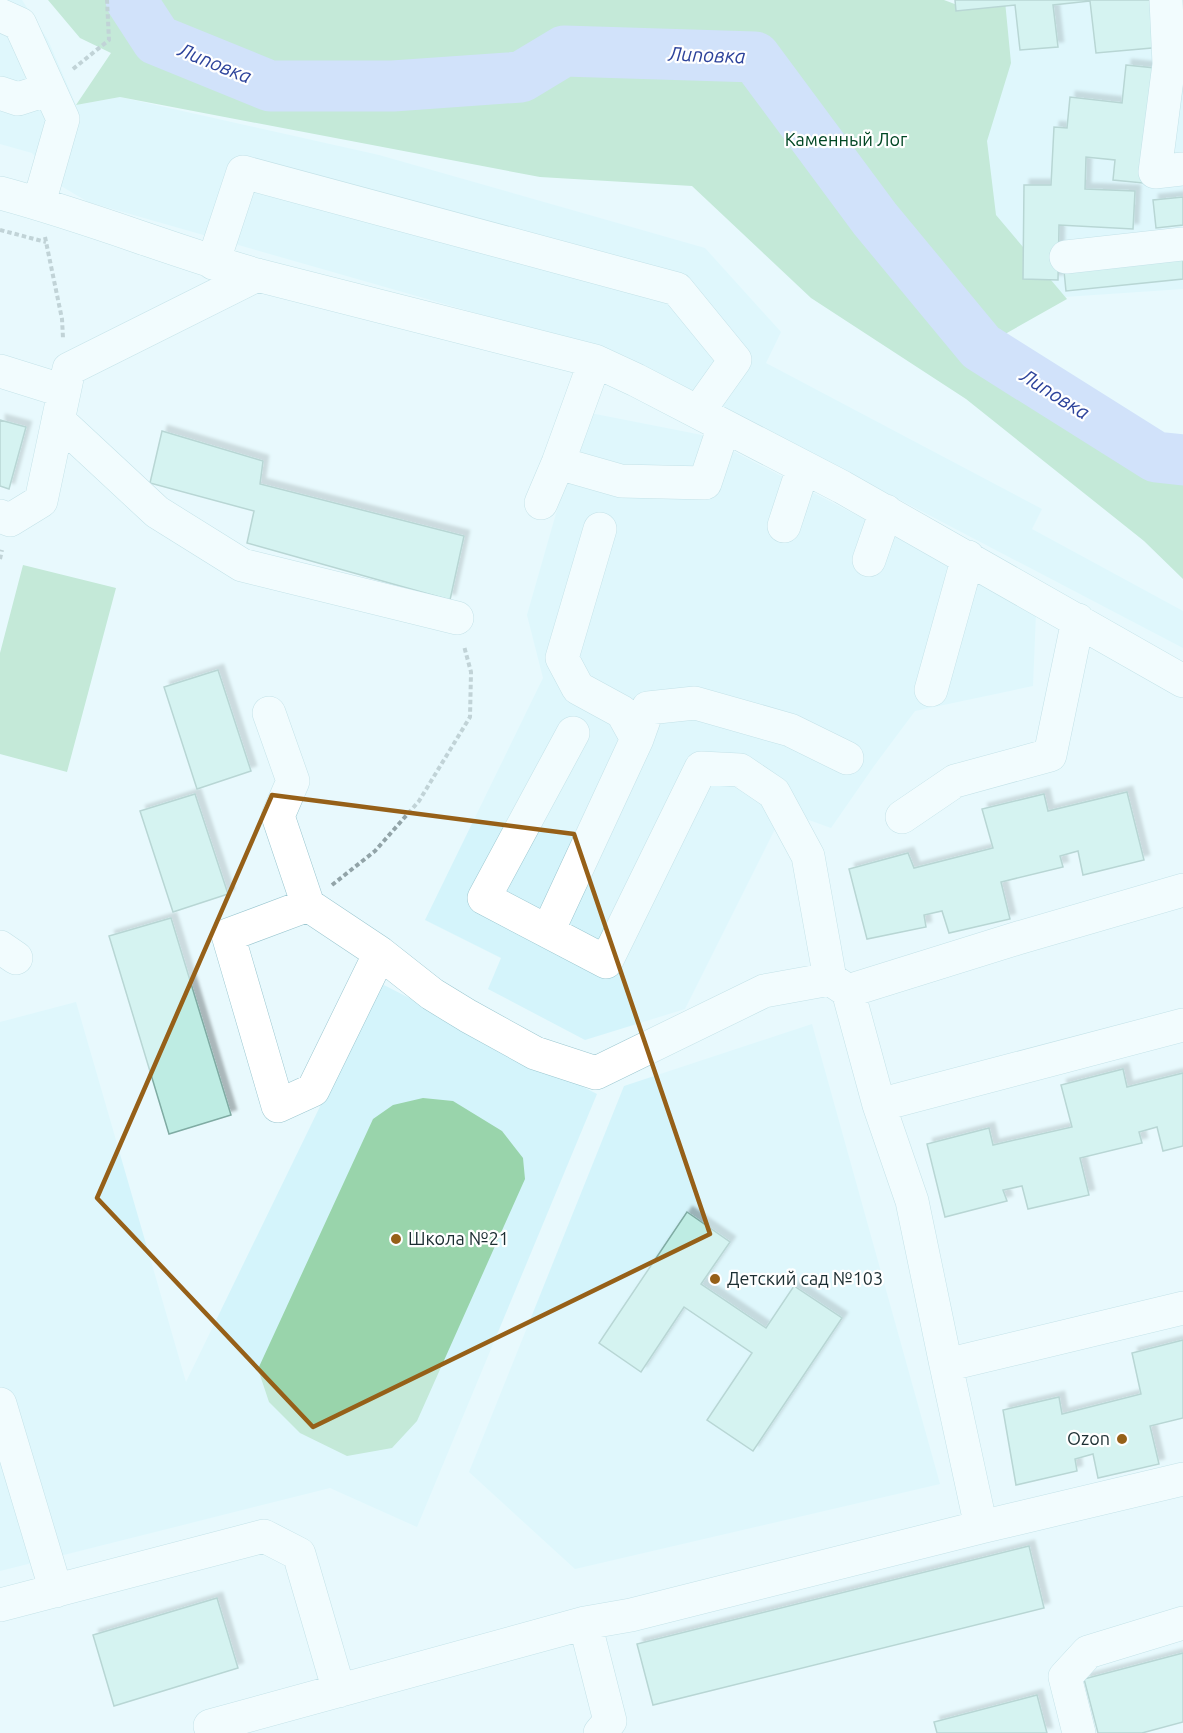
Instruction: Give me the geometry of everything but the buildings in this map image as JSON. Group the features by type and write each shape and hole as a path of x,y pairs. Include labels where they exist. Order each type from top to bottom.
{"street":[{"path":"1166,0 1176,64 1155,172 1183,169"},
{"path":"0,15 20,24 63,119 39,203"},
{"path":"0,93 18,99 49,89"},
{"path":"213,263 243,172 678,289 735,360 711,419 705,483 621,481 558,463"},
{"path":"0,193 39,203 213,263 595,361 636,380 886,511 1183,681"},
{"path":"1066,257 1183,244"},
{"path":"0,516 10,520 41,501 69,369 257,275"},
{"path":"541,502 558,463 595,361"},
{"path":"0,371 61,405 157,512 242,565 457,618"},
{"path":"784,526 803,468"},
{"path":"869,560 886,511"},
{"path":"600,529 562,658 578,688 622,712 637,739"},
{"path":"931,690 968,557"},
{"path":"902,817 955,781 1050,755 1078,620"},
{"path":"548,931 637,739 648,708 695,703 790,730 847,758"},
{"path":"269,713 293,781 278,816 308,904 380,953 432,994 468,1016 535,1053 596,1073 764,991 839,985 1018,938 1183,890"},
{"path":"573,733 484,898 606,962 701,768 740,770 774,793 808,856 839,985 912,1201 981,1527"},
{"path":"308,904 228,935 278,1106 313,1090 380,953"},
{"path":"0,947 16,958 0,962"},
{"path":"879,1105 1183,1025"},
{"path":"946,1365 1183,1308"},
{"path":"3,1424 56,1591"},
{"path":"210,1726 585,1623 631,1615 1183,1479"},
{"path":"0,1605 264,1536 299,1554 339,1691"},
{"path":"585,1623 610,1721 600,1733"},
{"path":"1079,1733 1065,1677 1088,1652 1183,1623"}],"path":[{"path":"49,89 109,40 107,0"},
{"path":"39,203 62,318 63,339"},
{"path":"0,230 46,242"},
{"path":"308,904 375,851 419,801 470,717 471,672 457,618"}],"highlighted area":[{"path":"272,795 574,834 710,1234 313,1427 97,1198"}],"shaded area":[{"path":"0,0 22,0 48,40 76,105 120,97 379,155 705,248 781,332 766,363 1042,509 1032,529 1183,611 1183,648 623,355 88,202 56,183 32,153 0,144"},
{"path":"1002,0 1183,0 1183,289 1064,297 992,213 983,139"},
{"path":"585,412 702,435 916,546 1036,612 1033,686 915,711 831,828 784,811 685,1009 585,1040 488,989 501,958 425,920 543,678 527,615"},
{"name":"Школа №21","path":"380,983 597,1094 417,1527 330,1488 0,1571 0,1022 76,1002 186,1382"},
{"name":"Детский сад №103","path":"812,1024 940,1484 575,1569 469,1472 624,1086"}],"green space":[{"name":"Каменный Лог","path":"48,0 944,0 960,6 1005,1 1011,63 987,141 996,215 1067,299 982,347 1156,457 1183,460 1183,579 1144,541 966,399 811,298 692,186 540,177 120,97 76,105 111,53 80,38"},
{"path":"23,565 116,588 67,772 0,754 0,653"},
{"path":"423,1098 453,1101 502,1131 523,1158 525,1179 417,1421 392,1448 347,1456 300,1433 269,1402 258,1369 373,1119 393,1105"}],"waterway":[{"name":"Липовка","path":"131,0 157,40 270,86 393,86 521,77 564,51 755,57 875,219 981,347 1156,457 1183,460"}],"place":[{"name":"Школа №21","path":"396,1239"},
{"name":"Детский сад №103","path":"715,1279"},
{"name":"Ozon","path":"1122,1439"}]}
